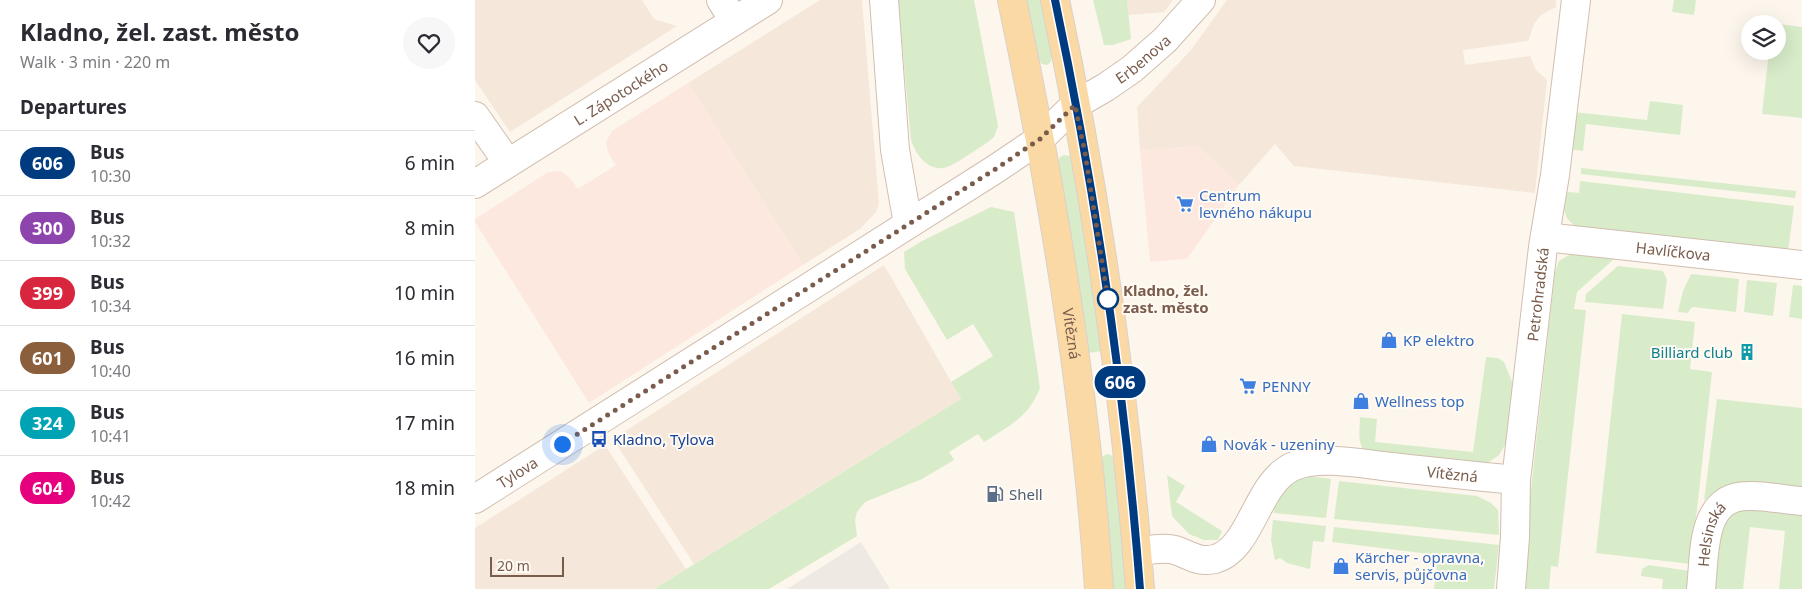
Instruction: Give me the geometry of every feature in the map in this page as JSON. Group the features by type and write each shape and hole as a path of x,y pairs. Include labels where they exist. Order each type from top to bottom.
{"main road":[{"name":"Vítězná","path":"1012,0 1040,139 1061,260 1076,363 1099,589"},
{"path":"1055,0 1085,153 1117,360 1132,488 1140,589"}],"street":[{"name":"L. Zápotockého","path":"475,184 508,164 727,10 768,0"},
{"path":"884,0 895,150 908,224"},
{"name":"Erbenova","path":"1075,105 1106,87 1137,64 1170,35 1201,0"},
{"name":"Petrohradská","path":"1511,589 1516,480 1575,0"},
{"path":"1040,139 1075,105"},
{"path":"475,116 508,164"},
{"name":"Tylova","path":"475,499 1040,139"},
{"name":"Havlíčkova","path":"1545,237 1802,265"},
{"name":"Vítězná","path":"1137,552 1175,550 1183,555 1201,560 1222,556 1236,544 1275,479 1289,468 1302,463 1339,462 1516,480"},
{"name":"Helsinská","path":"1701,589 1707,529 1715,512 1722,504 1730,499 1749,496 1802,502"}],"shaded area":[{"path":"475,0 642,0 654,19 677,26 510,132 475,80"},
{"path":"820,0 862,0 879,203 876,212 860,229 803,265 688,83"},
{"path":"1127,0 1173,0 1164,12 1128,15"},
{"path":"1227,0 1556,0 1556,7 1541,15 1534,24 1528,41 1463,50 1465,65 1530,56 1536,70 1547,80 1535,193 1294,166 1275,144 1239,185 1197,146 1140,151 1137,107 1191,50"},
{"path":"688,83 803,265 589,403 475,222 475,219 548,172 561,171 570,178 578,189 616,165 608,153 606,142 612,131"},
{"name":"Centrum levného nákupu","path":"1197,146 1239,185 1187,259 1150,262 1140,151"},
{"path":"884,265 961,399 694,564 613,439"},
{"path":"605,445 686,569 654,589 475,589 475,528"},
{"path":"861,542 890,589 787,589"}],"green space":[{"path":"898,0 974,0 998,126 994,137 988,142 948,167 938,168 927,164 919,156 911,140"},
{"path":"1026,0 1040,0 1052,57 1051,62 1047,65 1039,61"},
{"path":"1093,0 1127,0 1131,39 1113,45 1104,45"},
{"path":"1674,0 1696,0 1694,15 1672,12"},
{"path":"1786,25 1802,27 1802,118 1762,114 1768,60 1786,60"},
{"path":"1650,101 1683,105 1680,135 1586,124 1583,151 1569,149 1574,112 1647,120"},
{"path":"1064,155 1070,156 1072,161 1102,351 1089,353 1058,162 1060,157"},
{"path":"1581,168 1796,191 1795,198 1581,174"},
{"path":"1580,181 1794,206 1788,252 1579,228 1567,218 1564,205 1565,194 1569,192 1579,193"},
{"path":"991,207 1014,212 1040,388 1024,414 984,442 978,434 949,452 954,460 922,479 865,502 857,512 855,520 857,536 769,589 654,589 961,399 951,382 993,356 973,324 947,340 905,269 904,252 922,241"},
{"path":"1571,254 1615,258 1577,292 1574,309 1586,310 1558,567 1551,566 1549,589 1520,589 1555,272 1559,261"},
{"path":"1618,266 1663,271 1667,280 1663,309 1585,302 1586,294"},
{"path":"1691,274 1739,279 1736,312 1693,307 1688,313 1678,312 1683,291"},
{"path":"1747,280 1777,283 1773,316 1744,312"},
{"path":"1793,285 1802,286 1802,319 1789,317"},
{"path":"1622,314 1695,322 1690,369 1712,372 1691,564 1596,553"},
{"path":"1486,357 1498,358 1504,362 1513,384 1506,443 1499,455 1483,464 1364,450 1360,439 1360,417 1377,419 1375,442 1473,452"},
{"path":"1717,399 1802,408 1802,488 1742,482 1721,488 1704,501"},
{"path":"1107,454 1111,455 1114,459 1126,589 1113,589 1101,460"},
{"path":"1167,475 1185,486 1176,502 1222,531 1218,540 1204,540 1189,534 1172,516"},
{"path":"1308,476 1331,479 1326,518 1274,513 1275,503 1281,491 1293,481"},
{"path":"1339,481 1477,496 1491,503 1498,510 1499,535 1334,519"},
{"path":"1802,507 1802,589 1779,589 1785,531 1750,527 1743,589 1707,589 1713,532 1729,508"},
{"path":"1273,520 1326,526 1324,542 1313,541 1310,569 1287,563 1280,558 1275,560 1271,540"},
{"path":"1334,527 1499,545 1494,589 1434,589 1438,555 1332,542"},
{"path":"1649,565 1690,571 1688,589 1662,589 1663,579 1641,576 1642,569"}],"bus line":[{"name":"606","path":"1055,0 1085,153 1117,360 1132,488 1140,589"}],"place":[{"name":"Centrum levného nákupu","path":"1185,204"},
{"name":"Kladno, žel. zast. město","path":"1108,299"},
{"name":"KP elektro","path":"1389,340"},
{"name":"Billiard club","path":"1747,352"},
{"name":"PENNY","path":"1248,386"},
{"name":"Wellness top","path":"1361,401"},
{"name":"Kladno, Tylova","path":"599,439"},
{"name":"Novák - uzeniny","path":"1209,444"},
{"name":"Shell","path":"995,494"},
{"name":"Kärcher - opravna, servis, půjčovna","path":"1341,566"}],"route":[{"path":"562,444 994,170 1040,139 1075,105 1085,153 1109,306 1108,299"}]}
